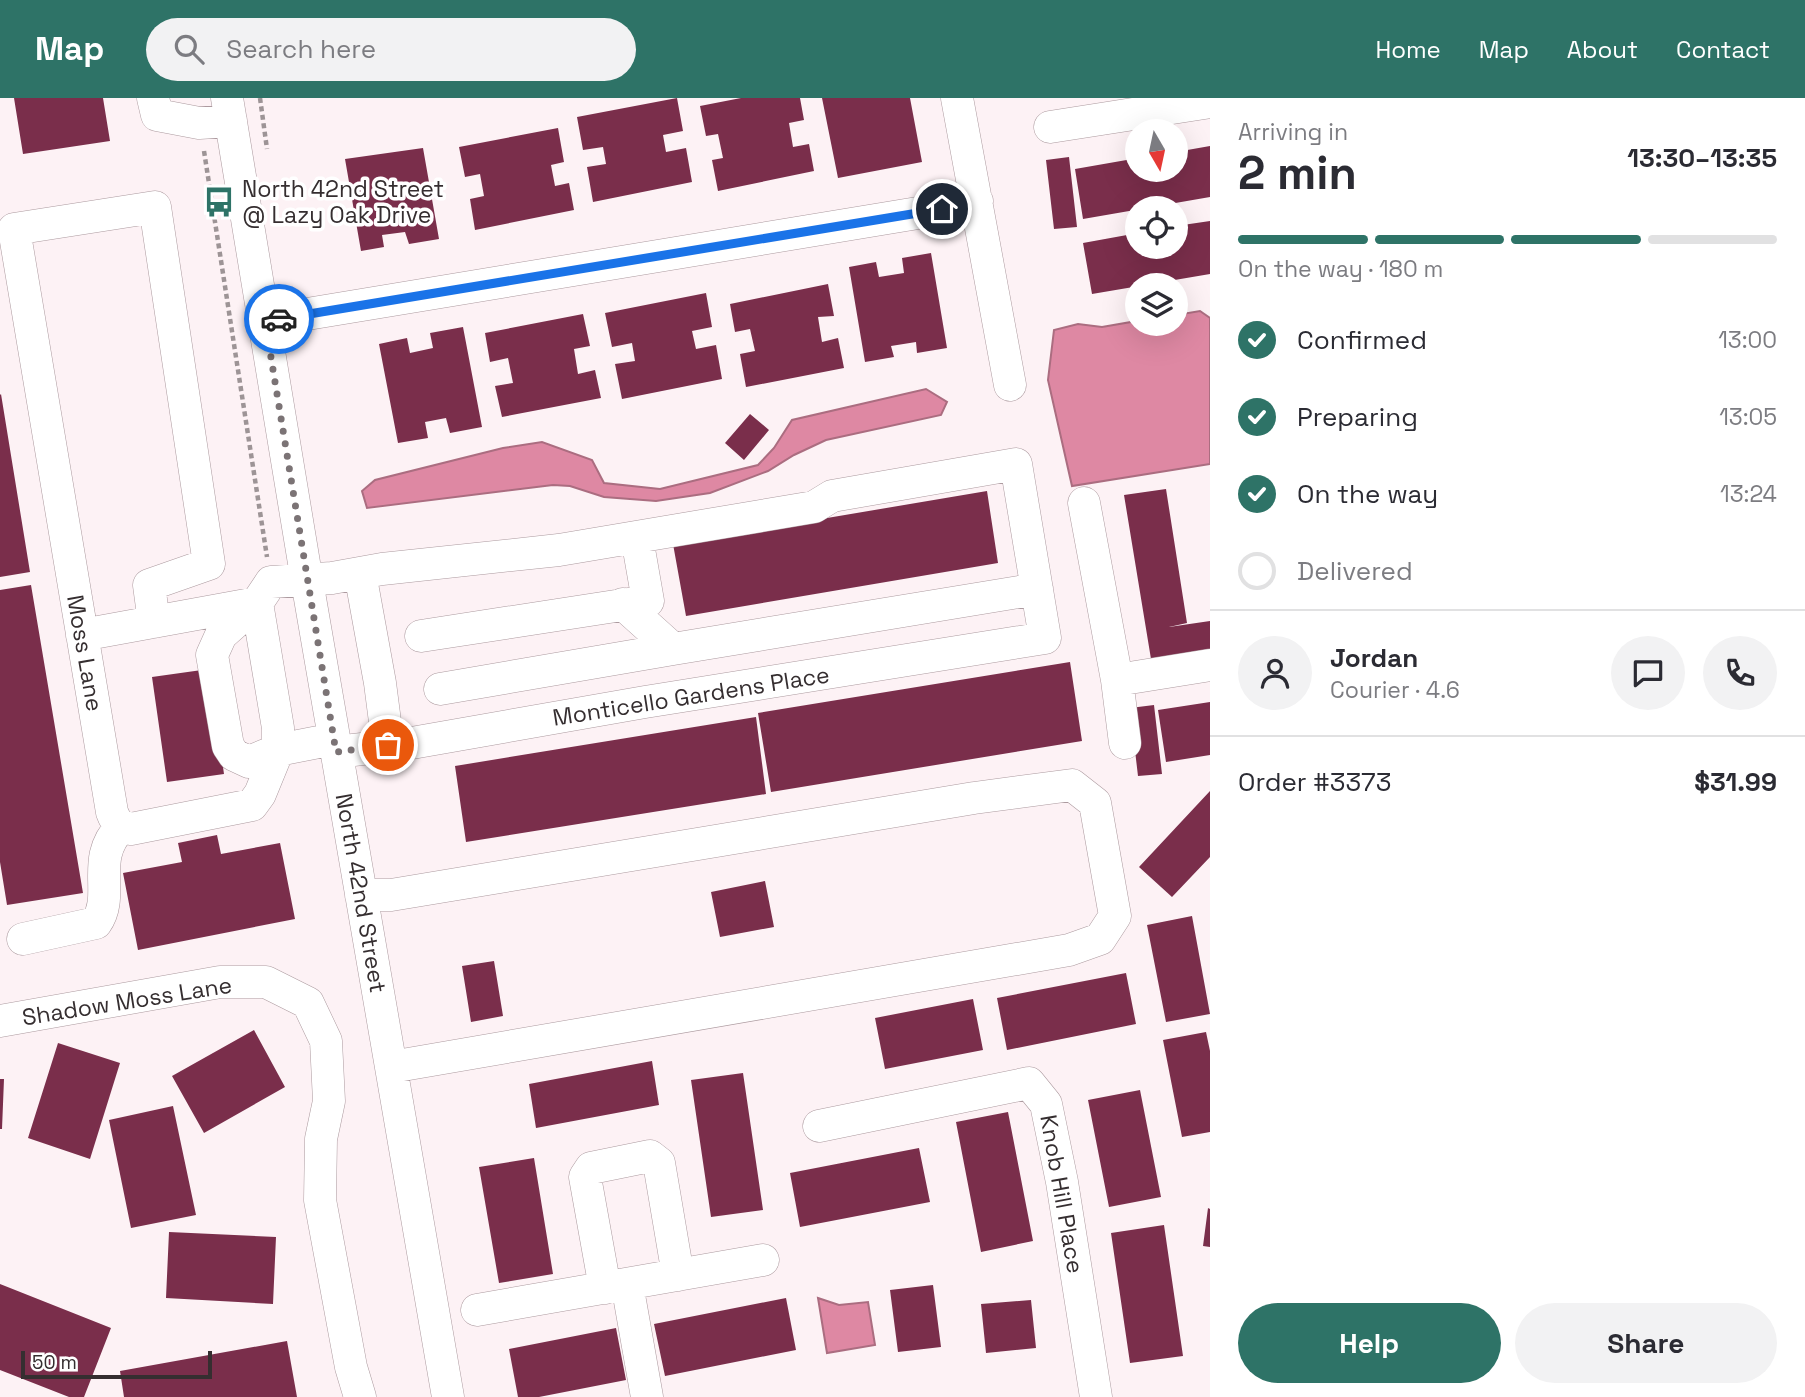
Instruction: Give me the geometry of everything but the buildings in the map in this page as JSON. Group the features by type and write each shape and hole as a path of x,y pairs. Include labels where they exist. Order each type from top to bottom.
{"street":[{"path":"153,98 156,115 199,123 229,110"},
{"path":"957,98 1010,386"},
{"path":"1050,127 1210,102"},
{"name":"North 42nd Street","path":"229,110 306,581 448,1397"},
{"path":"265,321 977,201"},
{"name":"Moss Lane","path":"121,827 112,812 14,229 155,207 209,564 149,585 154,622"},
{"path":"335,746 278,750 249,762 234,755 228,746 212,655 221,635 257,603 271,582 306,581 637,538 814,507 832,496 1016,464 1037,589 440,689"},
{"path":"1084,503 1125,743"},
{"path":"421,636 648,601 637,538"},
{"path":"371,571 388,745"},
{"name":"Monticello Gardens Place","path":"335,746 388,745 1045,638 1037,589"},
{"path":"82,635 257,603"},
{"path":"23,939 96,923 100,918 103,902 106,848 111,836 121,827 131,829 252,804 260,794 278,750 278,728 257,603"},
{"path":"623,604 673,649"},
{"path":"1116,680 1210,665"},
{"path":"361,895 391,895 905,815 974,798 1072,785 1095,803 1115,916 1100,939 1069,950 926,969 391,1067"},
{"name":"Shadow Moss Lane","path":"0,1021 220,982 267,982 308,1003 326,1041 330,1101 321,1139 320,1200 351,1367 360,1397"},
{"name":"Knob Hill Place","path":"820,1126 1029,1083 1046,1104 1062,1182 1096,1397"},
{"path":"647,1397 585,1177 591,1168 650,1156 659,1163 678,1275"},
{"path":"477,1310 763,1260"}],"path":[{"path":"205,156 268,563"}],"shaded area":[{"path":"1200,311 1210,318 1210,464 1072,486 1048,380 1054,330 1078,324 1102,327 1125,323 1125,336 1188,336 1188,313"},
{"path":"926,389 947,402 941,415 826,440 768,471 710,493 656,501 604,497 570,486 553,485 367,508 362,491 375,480 503,448 542,442 592,460 604,483 660,489 758,465 774,448 792,420"},
{"path":"818,1298 839,1305 868,1302 875,1345 827,1353"}],"way so far":[{"path":"279,319 265,321 336,752 388,745"}],"place":[{"name":"North 42nd Street @ Lazy Oak Drive","path":"219,202"}],"route":[{"path":"279,319 942,209"}]}
